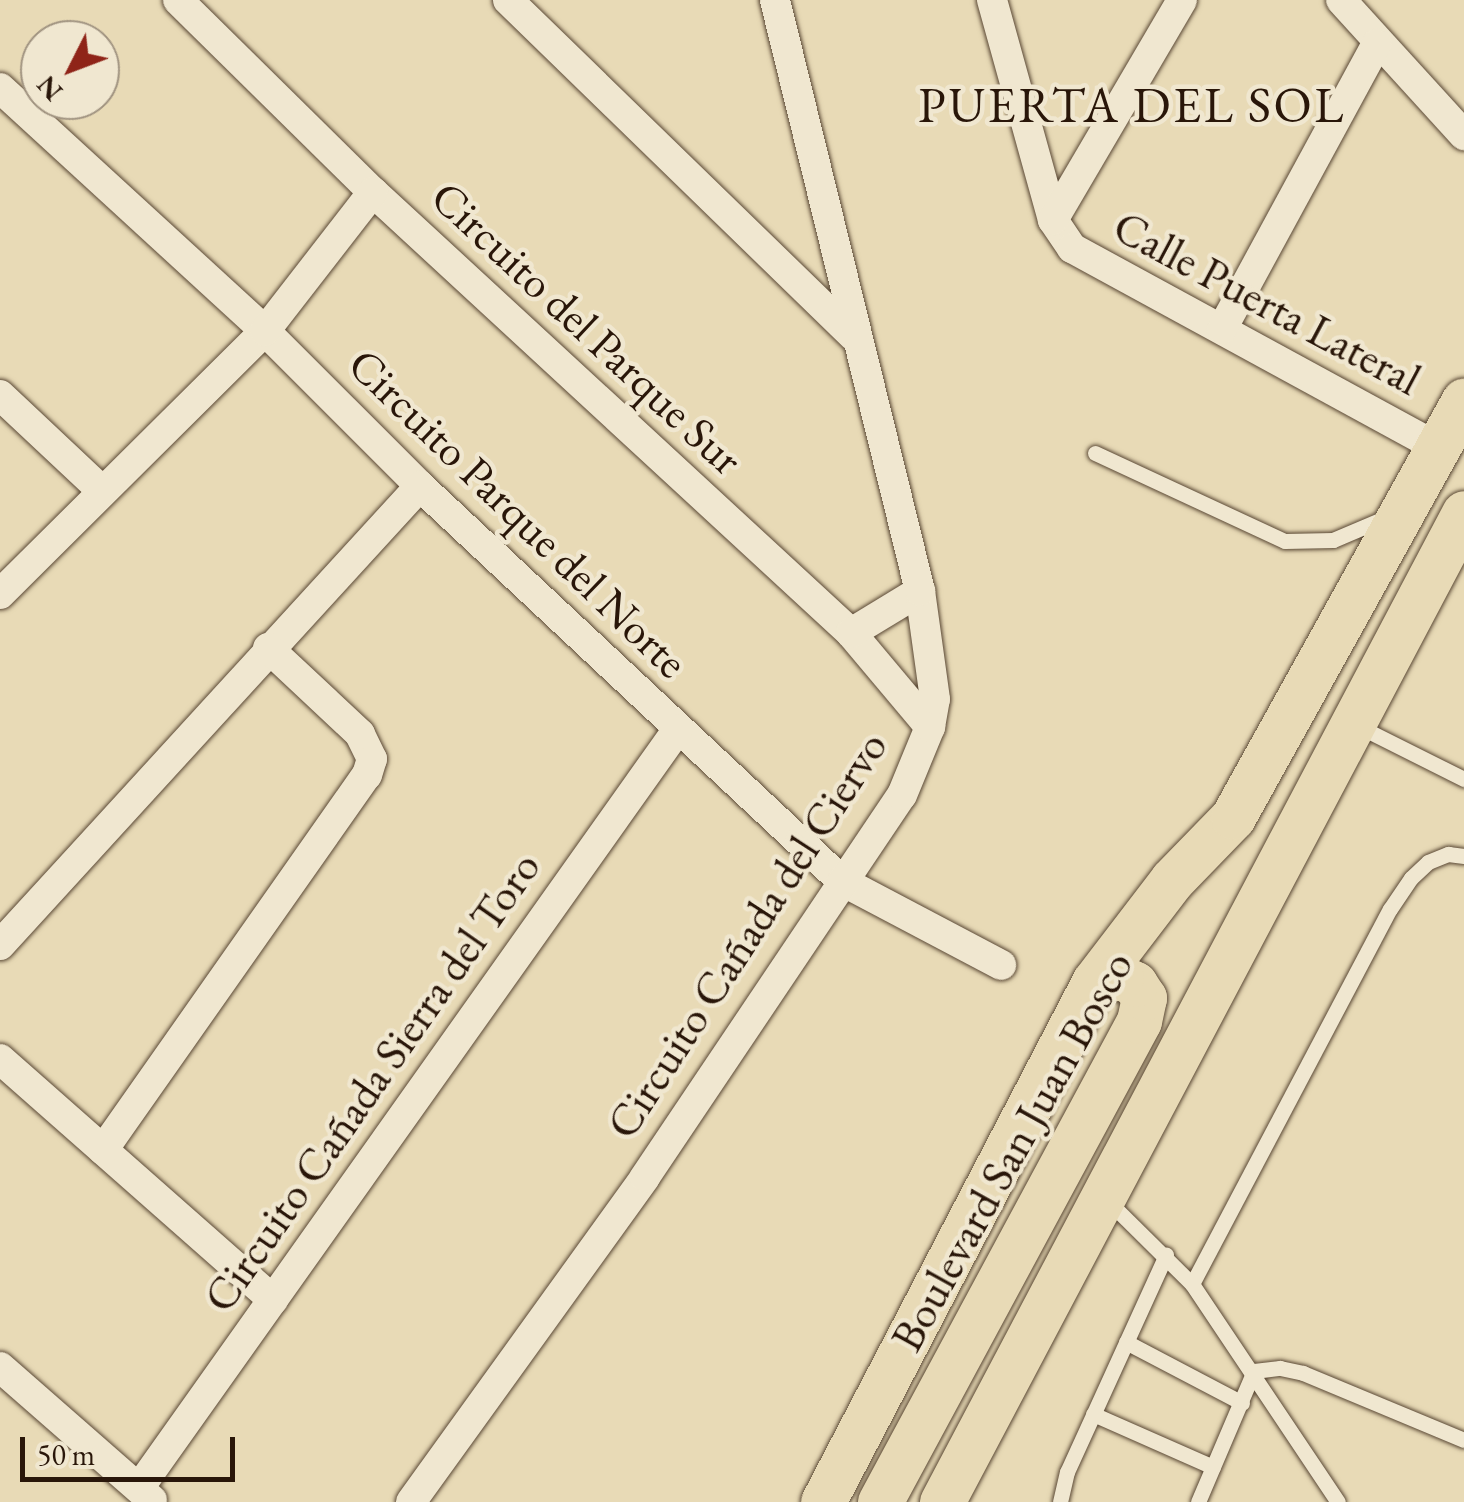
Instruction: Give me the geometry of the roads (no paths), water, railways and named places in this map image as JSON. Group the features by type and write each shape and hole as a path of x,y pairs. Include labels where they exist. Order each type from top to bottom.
{"main road":[{"name":"Boulevard San Juan Bosco","path":"824,1502 1094,982 1172,880 1232,816 1464,401"},
{"path":"942,1502 1464,513"},
{"path":"880,1502 1139,1020 1144,998 1135,984 1121,977 1094,982"}],"street":[{"name":"Circuito del Parque Sur","path":"178,0 373,192 851,633 930,727"},
{"path":"508,0 856,338"},
{"path":"536,0 544,34"},
{"name":"Circuito Cañada del Ciervo","path":"411,1502 645,1177 902,795 930,727 934,682 920,591 775,0"},
{"name":"Calle Puerta Lateral","path":"992,0 1052,220 1061,236 1085,258 1440,448"},
{"path":"1052,220 1182,0"},
{"path":"1341,0 1376,44 1464,135"},
{"path":"1222,329 1376,44"},
{"name":"Circuito Parque del Norte","path":"5,101 265,331 420,486 842,880 1001,965"},
{"path":"4,583 265,331 373,192"},
{"path":"0,395 101,490"},
{"path":"0,945 420,486"},
{"path":"851,633 920,591"},
{"path":"103,1150 367,775 372,759 360,734 268,648"},
{"name":"Circuito Cañada Sierra del Toro","path":"147,1495 273,1300 678,729"},
{"path":"0,1059 273,1300"},
{"path":"0,1367 147,1495"}],"lane":[{"path":"1095,454 1286,541 1333,540 1404,510"},
{"path":"1354,724 1464,779"},
{"path":"1192,1284 1390,909 1411,878 1428,862 1448,854 1464,856"},
{"path":"1105,1199 1192,1284 1254,1371 1338,1502"},
{"path":"1060,1502 1066,1472 1166,1255"},
{"path":"1126,1342 1242,1403"},
{"path":"1254,1371 1280,1368 1303,1373 1464,1440"},
{"path":"1198,1502 1254,1371"},
{"path":"1093,1414 1213,1468"}],"district":[{"name":"PUERTA DEL SOL","path":"1132,105"}]}
